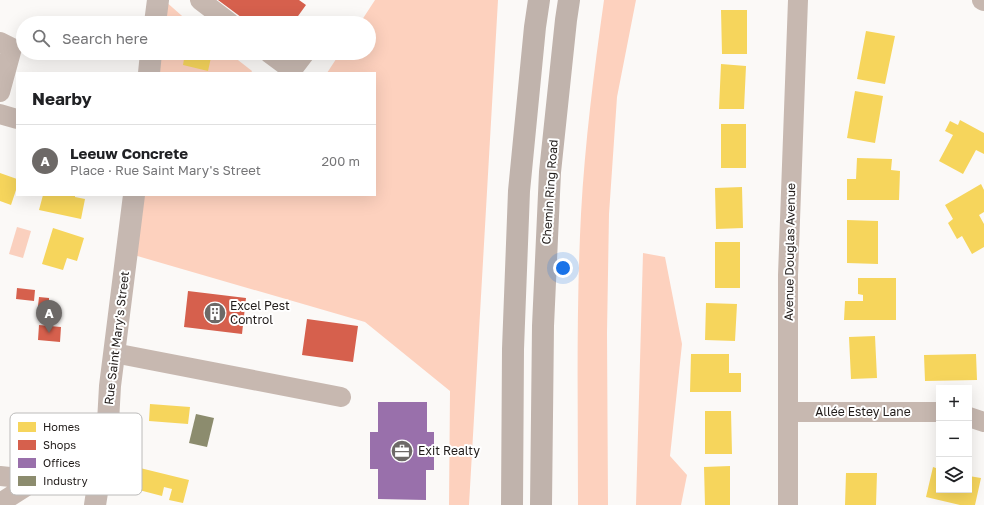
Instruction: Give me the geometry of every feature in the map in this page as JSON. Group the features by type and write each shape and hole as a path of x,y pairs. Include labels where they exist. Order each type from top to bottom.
{"highway":[{"path":"512,505 513,349 519,191 539,0"},
{"name":"Chemin Ring Road","path":"541,505 543,326 550,172 569,0"}],"main road":[{"path":"156,16 158,0"},
{"path":"149,72 150,60"},
{"name":"Rue Saint Mary's Street","path":"109,413 114,353 134,196"}],"street":[{"path":"200,0 221,16"},
{"name":"Avenue Douglas Avenue","path":"788,505 788,275 798,0"},
{"path":"0,42 12,48 0,92"},
{"path":"278,60 292,70 300,60"},
{"path":"0,114 16,119"},
{"path":"114,353 341,397"},
{"name":"Allée Estey Lane","path":"788,412 936,412"},
{"path":"972,418 984,422"},
{"path":"0,476 10,477"},
{"path":"0,502 11,495"}],"shaded area":[{"path":"164,0 182,16 158,16"},
{"path":"375,0 498,0 469,505 449,505 450,391 365,322 127,253 134,196 376,196 376,72 328,72 335,60 376,60 376,16 365,16"},
{"path":"604,0 636,0 617,97 609,214 607,333 608,505 578,505 579,250 590,107"},
{"path":"150,60 238,60 252,71 252,72 149,72"},
{"path":"17,227 31,231 23,258 9,254"},
{"path":"643,253 665,257 682,344 670,456 687,475 681,505 636,505"}],"building: Homes":[{"path":"721,10 747,10 747,54 722,54"},
{"path":"866,31 895,36 885,84 857,79"},
{"path":"184,60 210,60 208,71 183,65"},
{"path":"721,64 746,66 744,109 719,109"},
{"path":"855,91 883,96 875,143 847,138"},
{"path":"960,120 984,133 984,154 976,150 963,174 939,161 953,135 945,131 950,121 958,125"},
{"path":"721,124 746,124 746,168 721,168"},
{"path":"857,158 892,159 891,170 900,171 899,200 847,200 847,179 856,179"},
{"path":"0,173 16,179 16,190 11,205 0,201"},
{"path":"981,184 984,190 984,212 979,215 984,224 984,247 972,254 962,236 957,239 948,223 953,219 945,205"},
{"path":"742,187 743,228 716,229 715,188"},
{"path":"43,196 75,196 85,199 81,219 39,210"},
{"path":"847,220 878,221 878,264 847,263"},
{"path":"53,228 84,238 77,261 67,258 63,270 42,264"},
{"path":"715,242 740,242 740,288 715,288"},
{"path":"858,278 896,278 896,320 844,320 845,301 863,301 863,295 858,294"},
{"path":"706,303 737,304 735,341 705,340"},
{"path":"875,336 877,378 851,379 849,337"},
{"path":"691,354 729,354 729,373 741,373 741,392 690,392"},
{"path":"976,354 977,380 925,381 924,355"},
{"path":"150,404 190,407 188,424 149,421"},
{"path":"705,411 731,411 732,454 705,454"},
{"path":"730,466 730,505 705,505 704,467"},
{"path":"933,467 936,468 936,493 972,493 972,476 981,478 975,505 960,505 926,497"},
{"path":"142,468 189,480 183,503 169,500 172,489 164,487 162,496 142,491"},
{"path":"846,473 877,473 876,505 845,505"}],"building: Shops":[{"path":"218,0 299,0 306,5 298,16 240,16"},
{"path":"17,288 35,290 34,301 16,299"},
{"name":"Excel Pest Control","path":"188,291 246,298 242,334 184,327"},
{"path":"39,297 49,298 49,307 38,306"},
{"path":"307,319 358,326 353,362 302,355"},
{"path":"39,325 61,327 60,342 38,340"}],"building: Offices":[{"name":"Exit Realty","path":"378,402 427,402 427,432 434,432 434,470 426,470 426,500 378,499 378,469 370,469 370,432 378,432"}],"building: Industry":[{"path":"196,414 214,418 207,447 189,443"}],"place":[{"name":"Excel Pest Control","path":"215,313"},
{"name":"Leeuw Concrete","path":"49,333"},
{"name":"Exit Realty","path":"402,451"}]}
